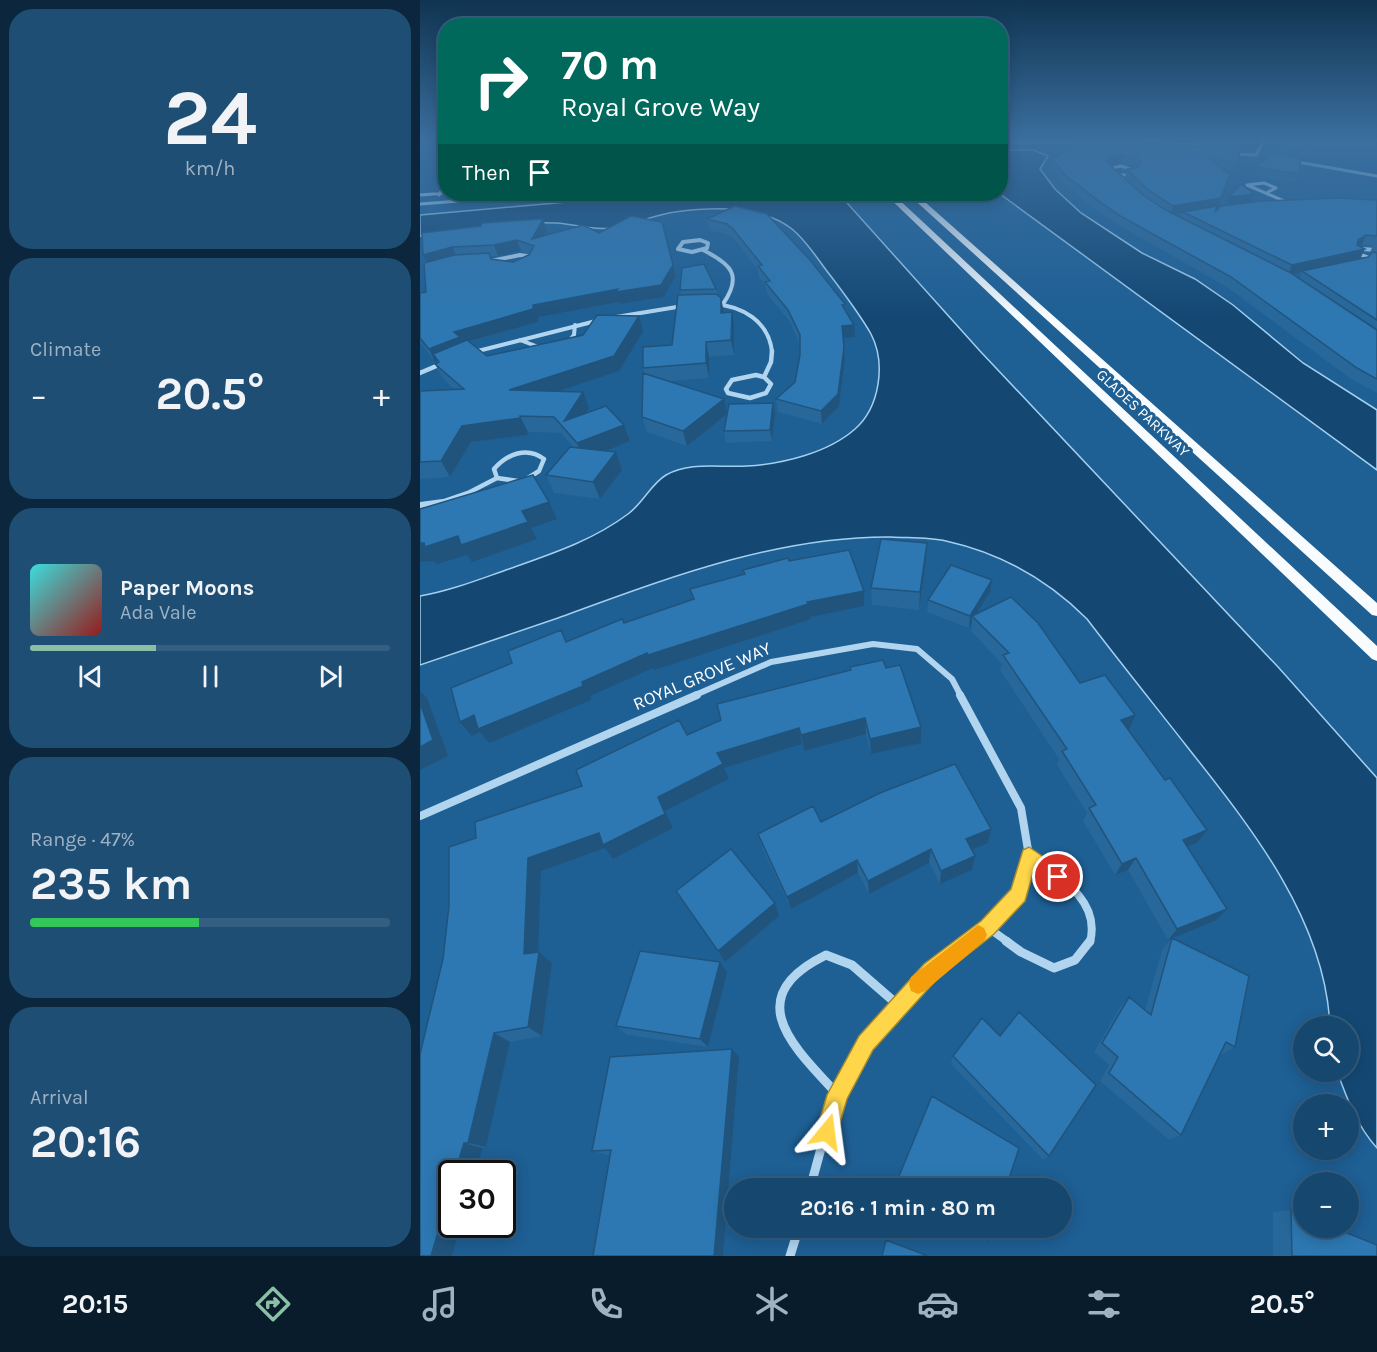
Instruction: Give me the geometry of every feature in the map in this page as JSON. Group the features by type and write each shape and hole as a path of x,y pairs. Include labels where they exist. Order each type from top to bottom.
{"main road":[{"name":"GLADES PARKWAY","path":"896,201 1377,655"},
{"name":"GLADES PARKWAY","path":"920,201 1377,611"}],"street":[{"path":"420,204 450,201"},
{"path":"1274,202 1293,201"},
{"path":"703,250 708,243 700,240 688,241 678,247 686,252 703,250 721,258 731,267 735,280 733,292 723,304"},
{"path":"1377,250 1356,251 1358,255 1366,259 1377,261"},
{"path":"489,261 499,261 508,256 525,255 533,257 532,264"},
{"path":"1362,263 1366,259"},
{"path":"497,267 499,261"},
{"path":"706,305 723,304 744,310 757,319 767,337 772,360 764,377"},
{"path":"462,356 519,339 575,326 686,306"},
{"path":"563,346 574,335 575,326"},
{"path":"519,339 545,348"},
{"path":"421,372 452,360"},
{"path":"739,377 764,377 771,384 766,393 759,397 741,398 728,393 726,389 732,380 739,377"},
{"path":"420,505 434,505 460,496 497,478 513,482 533,476 540,471 544,459 533,453 524,452 505,458 494,468 497,478"},
{"name":"ROYAL GROVE WAY","path":"420,816 771,662 873,644 917,649 952,679 1021,808 1029,856 1018,894 987,927 931,971 866,1043 838,1095 813,1178"},
{"path":"987,927 1021,952 1054,969 1070,964 1086,951 1095,931 1088,905 1072,888 1029,856"},
{"path":"838,1095 784,1032 780,1001 790,979 807,963 826,955 852,965 898,1005"},
{"path":"790,1256 796,1238"}],"water":[{"path":"1008,200 1066,200 1081,213 1142,253 1195,279 1233,305 1303,363 1377,410 1377,470"},
{"path":"579,201 845,201 980,351 1279,668 1377,778 1377,1148 1359,1123 1359,1094 1346,1094 1341,1082 1359,1082 1359,1016 1329,1016 1325,986 1314,948 1299,911 1280,875 1234,807 1087,619 1056,592 1022,570 966,546 926,538 848,539 806,544 722,562 680,575 420,665 420,596 476,581 586,539 628,514 651,488 666,475 675,471 706,466 761,465 804,456 832,445 855,429 870,409 875,397 879,371 876,346 852,304 803,239 780,221 766,216 736,210 704,209 667,213 604,229 557,223 524,223 420,236 420,215"}],"building":[{"path":"1097,200 1150,200 1164,209 1291,273 1377,330 1377,379 1357,368 1231,277 1122,217"},
{"path":"1163,200 1211,200 1173,206"},
{"path":"1377,200 1377,236 1366,235 1358,240 1357,245 1365,249 1292,265 1183,212 1217,206 1215,212 1221,206 1262,201"},
{"path":"735,206 767,214 810,260 845,304 842,305 854,325 842,326 844,347 838,394 821,411 776,399 795,382 800,355 800,335 788,310 765,282 770,281 758,266 762,265 733,229 727,224 707,219"},
{"path":"631,216 662,222 673,265 661,285 616,292 618,289 533,305 533,309 454,332 460,337 429,349 420,338 420,293 426,292 424,263 454,255 489,253 491,259 513,262 529,255 534,246 517,240 494,245 452,247 423,255 422,233 481,226 482,223 543,219 532,239 583,225 599,233"},
{"path":"1373,252 1377,253 1377,320 1302,271 1368,257"},
{"path":"704,264 716,289 680,290 682,268"},
{"path":"716,294 721,298 721,313 732,312 731,340 706,342 706,363 643,368 643,347 672,345 678,295"},
{"path":"597,315 639,316 614,356 509,390 583,392 564,421 606,406 624,425 577,443 554,417 520,416 520,418 462,426 441,461 420,462 420,391 464,389 435,364 439,362 433,354 467,340 487,356 583,335"},
{"path":"643,373 724,399 683,431 642,417"},
{"path":"773,403 770,430 724,431 729,404"},
{"path":"570,447 616,452 593,482 546,475"},
{"path":"533,475 549,502 522,511 528,522 461,545 458,536 425,547 424,543 420,543 420,509"},
{"path":"881,539 927,543 920,592 871,588"},
{"path":"849,550 864,591 807,602 808,604 648,655 647,653 582,682 583,686 478,729 474,715 460,722 451,688 512,663 508,651 561,630 566,642 622,619 624,623 694,599 690,589 745,574 743,570 788,558 789,561"},
{"path":"951,565 992,580 970,616 928,600"},
{"path":"1011,597 1038,623 1080,683 1105,675 1135,715 1121,720 1165,780 1170,778 1207,830 1183,840 1227,909 1177,929 1136,858 1122,864 1089,808 1096,805 1062,751 1067,749 1003,655 1009,653 972,616"},
{"path":"883,660 886,668 900,665 921,727 870,739 865,718 801,735 799,728 717,753 723,764 658,797 665,814 603,845 599,833 528,858 524,954 539,952 528,1027 494,1033 468,1143 464,1143 459,1160 438,1160 438,1232 431,1256 420,1256 420,1054 443,959 449,906 449,847 476,838 475,822 582,786 576,770 679,720 687,735 721,720 717,704 851,670 850,667"},
{"path":"420,703 433,740 420,747"},
{"path":"955,764 991,829 966,839 975,856 941,871 931,849 868,881 857,860 787,897 758,834 813,806 821,822 880,793"},
{"path":"731,849 775,903 718,951 676,891"},
{"path":"1172,938 1249,976 1235,1047 1226,1042 1181,1135 1109,1073 1118,1057 1102,1043 1129,997 1151,1015"},
{"path":"640,951 720,962 700,1039 616,1026"},
{"path":"1019,1012 1096,1085 1049,1156 953,1056 982,1018 1000,1036"},
{"path":"732,1049 714,1256 593,1256 611,1150 592,1151 610,1057"},
{"path":"932,1096 1019,1148 1009,1178 898,1178"},
{"path":"1291,1210 1293,1211 1293,1238 1359,1238 1377,1245 1377,1256 1292,1256"},
{"path":"886,1240 928,1256 882,1256"}],"slow traffic":[{"path":"918,984 931,971 978,935"}],"route":[{"path":"827,1132 838,1095 866,1043 931,971 987,927 1018,894 1029,856 1058,877"}]}
